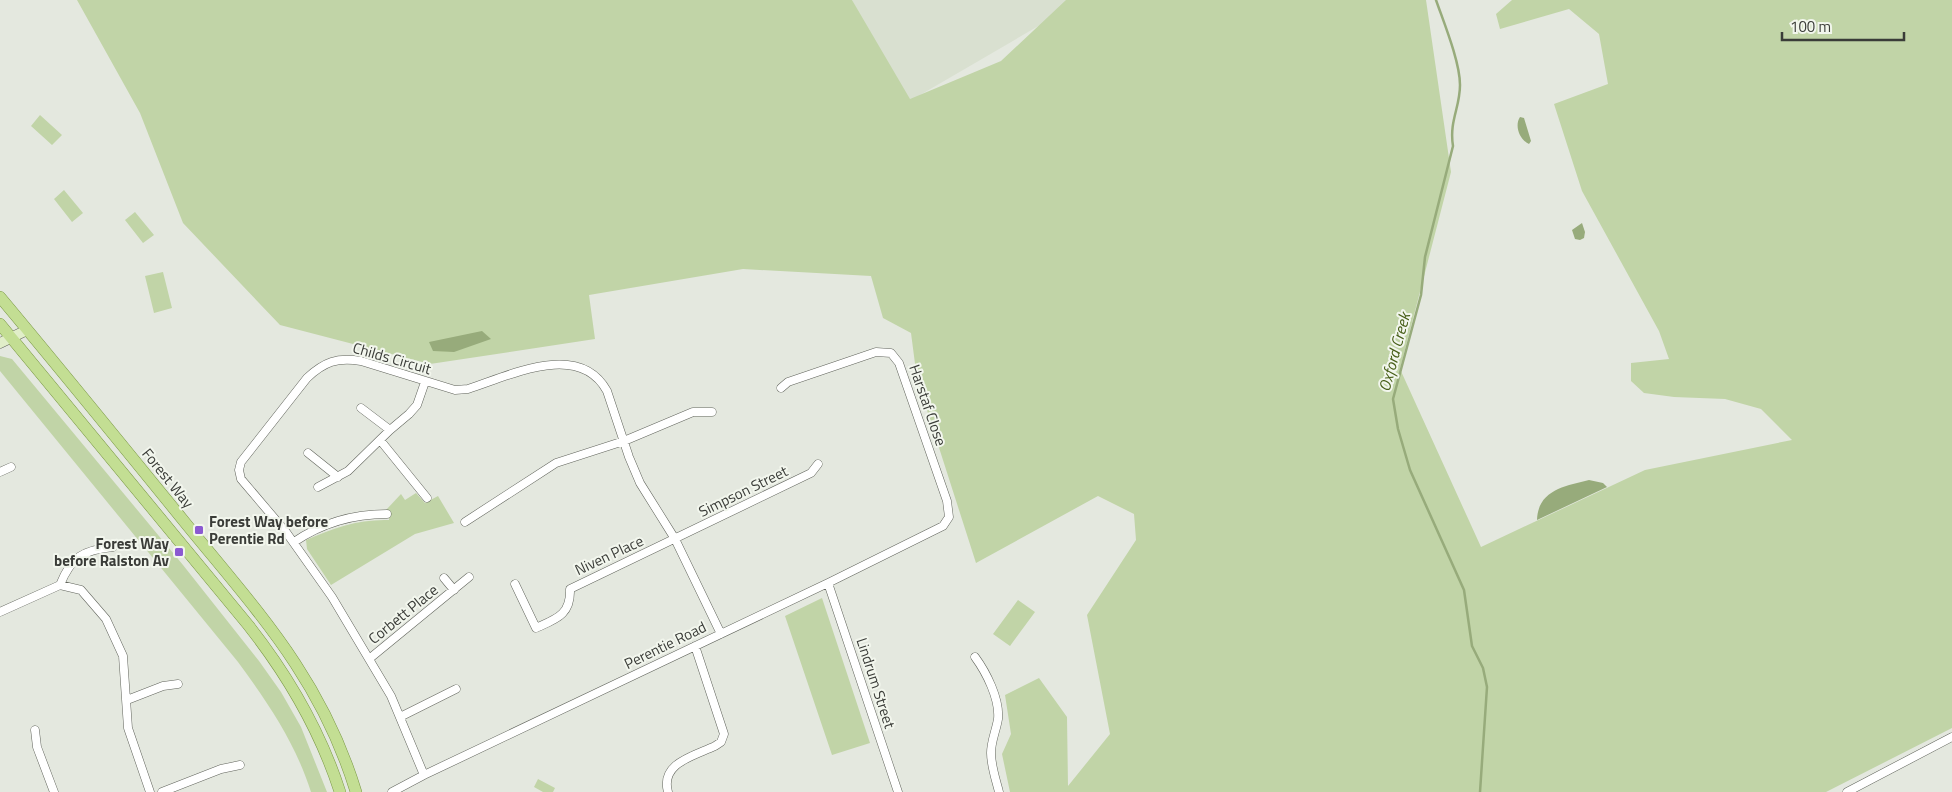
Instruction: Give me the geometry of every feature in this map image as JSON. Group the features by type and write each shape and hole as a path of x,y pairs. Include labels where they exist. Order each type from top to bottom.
{"main road":[{"name":"Forest Way","path":"0,297 282,641 323,708 341,748 356,792"},
{"name":"Forest Way","path":"0,324 243,619 277,664 297,694 315,728 340,792"}],"street":[{"path":"0,343 27,330"},
{"name":"Harstaf Close","path":"781,388 788,382 876,352 891,353 899,363 940,482 950,513 948,521"},
{"name":"Childs Circuit","path":"424,775 400,717 369,659 332,597 294,542 244,486 239,470 242,462 307,378 318,367 329,361 348,359 361,361 455,390 468,389 548,364 579,368 591,373 602,381 640,483 675,539 721,634"},
{"path":"318,487 348,472 417,404 425,382"},
{"path":"361,408 390,430"},
{"path":"465,522 556,462 624,441 693,412 712,412"},
{"path":"380,440 427,498"},
{"path":"308,453 338,477"},
{"name":"Simpson Street","path":"675,539 811,473 818,464"},
{"path":"0,472 11,467"},
{"path":"294,542 316,528 354,516 387,514"},
{"name":"Perentie Road","path":"392,792 828,583 942,526 948,521"},
{"name":"Niven Place","path":"515,584 536,628 561,616 570,600 570,589 675,539"},
{"path":"60,585 68,566 81,554 113,547"},
{"name":"Corbett Place","path":"369,659 469,577"},
{"name":"Corbett Place","path":"444,578 454,590"},
{"name":"Lindrum Street","path":"828,583 898,792"},
{"path":"0,612 60,585 81,590 106,619 123,656 128,728 131,744 150,792"},
{"path":"668,792 666,782 668,772 673,766 715,746 721,742 724,734 695,646"},
{"path":"976,657 985,670 998,716 991,744 991,756 999,792"},
{"path":"127,700 163,686 178,684"},
{"path":"400,717 456,689"},
{"path":"35,730 37,747 54,792"},
{"path":"1847,792 1952,737"},
{"path":"162,792 221,769 240,765"}],"shaded area":[{"path":"77,0 852,0 910,99 1001,61 1066,0 1426,0 1451,172 1400,369 1481,547 1645,470 1792,440 1761,409 1725,399 1674,397 1644,393 1631,381 1631,363 1669,359 1659,331 1582,191 1554,104 1608,84 1599,34 1569,9 1500,29 1496,14 1512,0 1952,0 1952,728 1826,792 1010,792 1002,754 1011,734 1005,695 1039,678 1067,717 1068,786 1110,734 1087,615 1136,540 1134,514 1098,496 976,563 917,379 911,333 883,318 871,276 743,269 589,295 595,339 430,364 280,325 183,223 140,113"},
{"path":"852,0 1083,0 908,102 891,78"},
{"path":"40,115 62,135 52,145 31,126"},
{"path":"1520,117 1524,118 1531,141 1529,144 1519,132 1518,121"},
{"path":"64,190 83,213 72,222 54,199"},
{"path":"135,212 154,235 143,243 125,220"},
{"path":"1582,223 1585,232 1584,238 1580,240 1575,239 1572,230"},
{"path":"163,272 172,308 154,313 145,276"},
{"path":"482,331 491,339 454,352 433,351 429,342"},
{"path":"0,356 12,359 183,565 259,661 281,692 301,727 327,792 311,792 289,740 249,677 0,371"},
{"path":"1589,480 1603,483 1607,487 1537,520 1542,502 1554,491"},
{"path":"416,493 425,503 438,496 454,523 415,534 331,585 307,549 306,540 346,525 367,521 389,520 389,511 386,510 401,494 405,500"},
{"path":"822,598 870,743 832,755 785,616"},
{"path":"1018,600 1035,612 1010,646 993,634"},
{"path":"538,779 555,788 553,792 543,792 534,787"}],"waterway":[{"name":"Oxford Creek","path":"1436,0 1457,65 1460,93 1452,129 1453,146 1425,257 1421,295 1393,399 1398,429 1410,470 1464,590 1472,646 1483,668 1487,687 1480,792"}],"place":[{"name":"Forest Way before Perentie Rd","path":"199,530"},
{"name":"Forest Way before Ralston Av","path":"179,552"}]}
